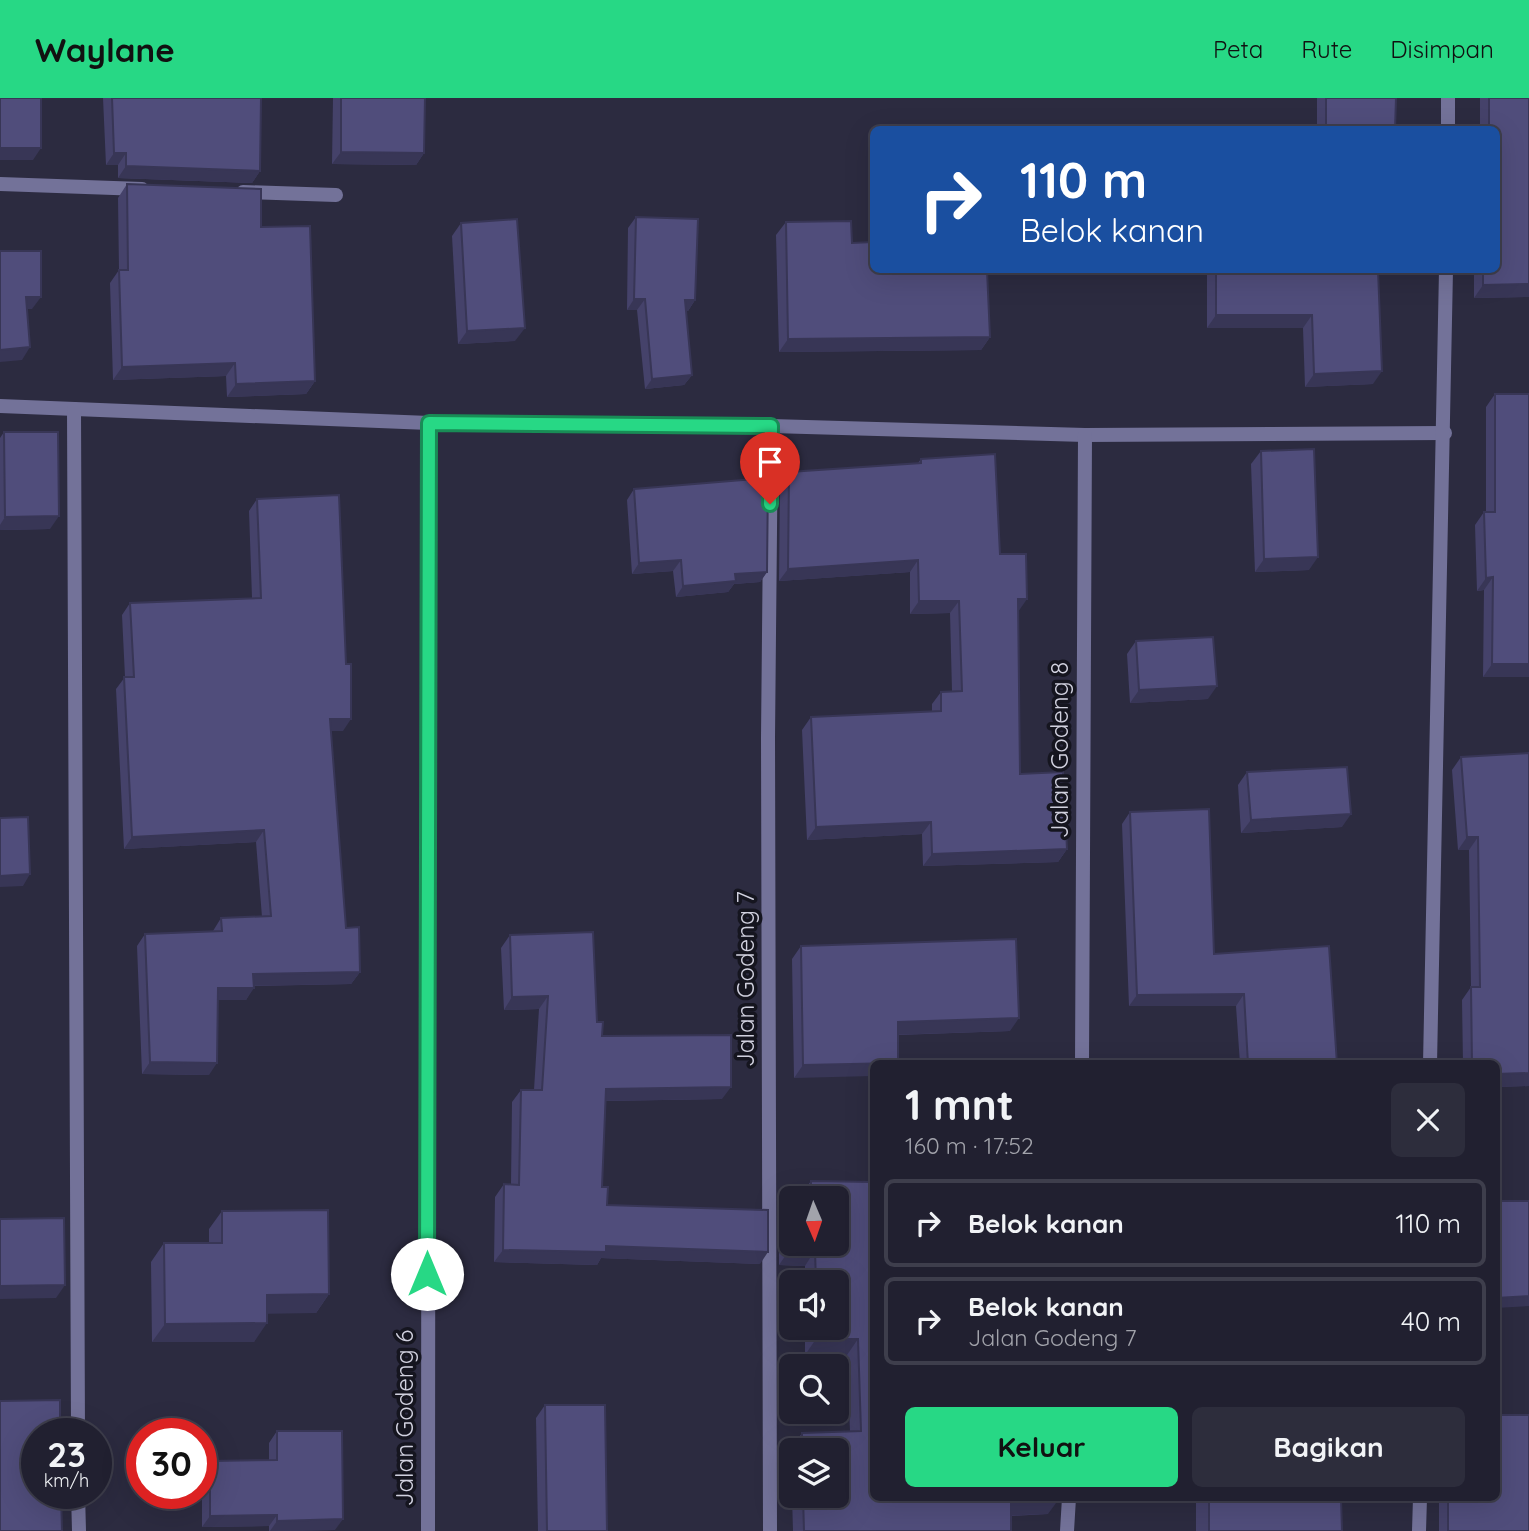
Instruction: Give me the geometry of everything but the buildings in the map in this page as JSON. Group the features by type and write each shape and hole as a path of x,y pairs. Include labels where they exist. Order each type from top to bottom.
{"street":[{"path":"1448,98 1448,126"},
{"path":"0,184 161,190"},
{"path":"229,192 336,195"},
{"path":"1430,1060 1445,433 1446,273"},
{"path":"0,406 429,423 771,426 1085,435 1445,433"},
{"path":"75,409 78,1418"},
{"name":"Jalan Godeng 6","path":"428,1531 429,423"},
{"name":"Jalan Godeng 7","path":"771,426 768,738 771,1531"},
{"name":"Jalan Godeng 8","path":"1083,1060 1085,435"},
{"path":"1067,1531 1069,1501"},
{"path":"1419,1531 1420,1501"},
{"path":"78,1509 79,1531"}],"route":[{"path":"427,1274 429,423 771,426 770,504"}]}
